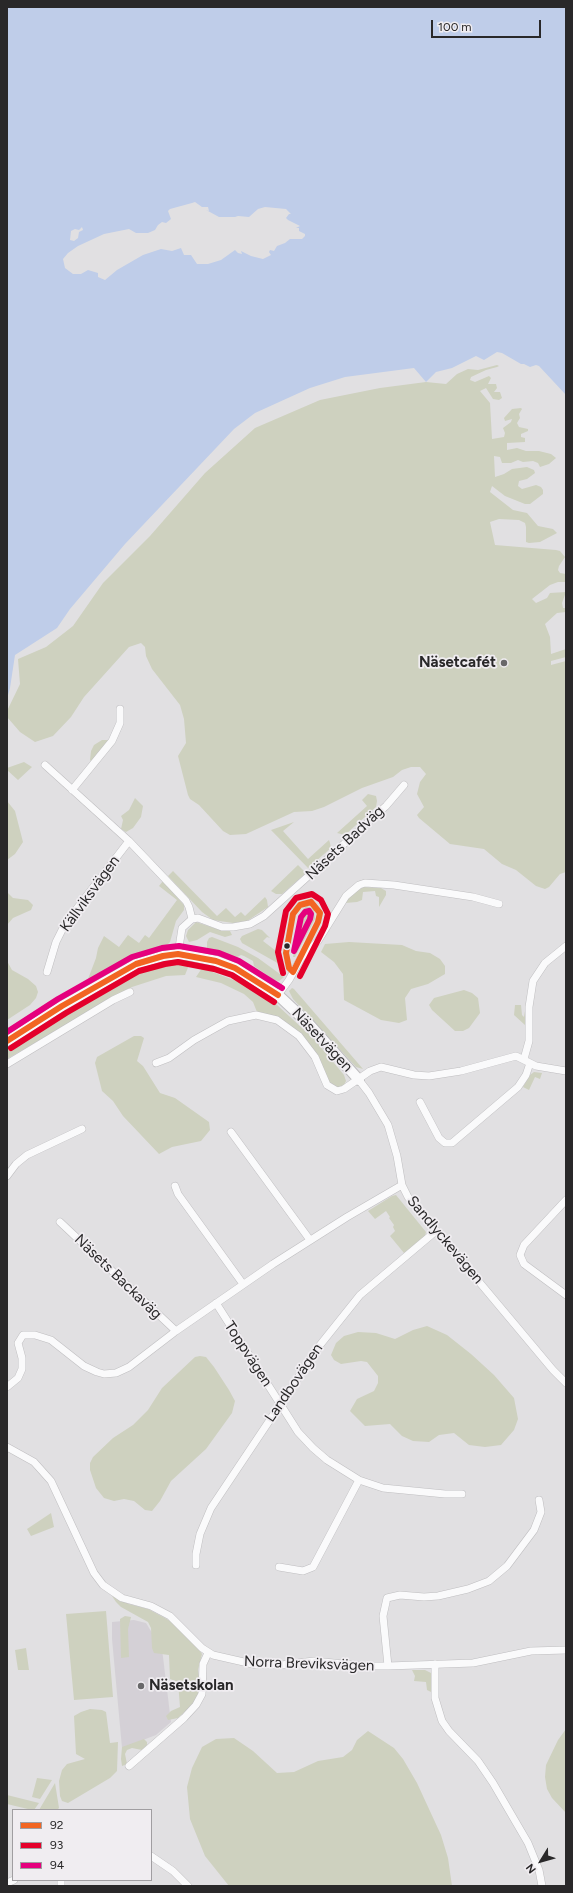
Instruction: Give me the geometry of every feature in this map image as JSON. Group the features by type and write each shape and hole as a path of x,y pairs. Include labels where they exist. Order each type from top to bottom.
{"street":[{"path":"72,790 112,741 120,723 120,709"},
{"name":"Källviksvägen","path":"45,766 129,841 186,901 192,919"},
{"name":"Näsets Badväg","path":"192,919 198,918 222,927 243,927 257,921 276,906 375,816 404,785"},
{"name":"Källviksvägen","path":"47,972 60,933 65,924 129,841"},
{"path":"278,995 289,980 301,958 318,941 346,896 359,885 364,883 394,885 473,897 499,904"},
{"path":"178,954 182,928 192,919"},
{"path":"420,1102 439,1138 444,1143 452,1143 518,1087 526,1075 529,1041 529,1007 533,981 545,963 566,946"},
{"name":"Näsetvägen","path":"7,1041 62,1006 136,964 178,954 216,961 235,968 278,995 309,1024 358,1080"},
{"path":"7,1064 113,1000 130,992"},
{"path":"156,1063 169,1058 194,1040 228,1021 245,1016 263,1015 280,1022 299,1036 315,1057 325,1081 329,1087 334,1090 342,1090 370,1071 381,1067 414,1075 429,1076 465,1070 510,1056 516,1056 543,1068 566,1071"},
{"name":"Sandlyckevägen","path":"358,1080 370,1093 388,1125 397,1156 402,1185 408,1197 566,1383"},
{"path":"7,1176 16,1164 27,1155 82,1129"},
{"path":"230,1132 310,1240"},
{"name":"Näsets Backaväg","path":"10,1386 22,1369 22,1358 18,1343 20,1338 26,1334 51,1340 84,1366 97,1372 110,1374 129,1367 176,1331 243,1284 310,1240 402,1185"},
{"path":"175,1186 178,1194 243,1284"},
{"path":"566,1200 524,1245 520,1255 524,1264 566,1295"},
{"name":"Näsets Backaväg","path":"60,1222 176,1331"},
{"name":"Landbovägen","path":"196,1565 198,1544 207,1516 324,1339 360,1295 436,1231"},
{"name":"Toppvägen","path":"216,1304 298,1432 313,1448 338,1468 359,1480 394,1490 462,1494"},
{"name":"Norra Breviksvägen","path":"7,1447 34,1462 51,1481 94,1573 103,1585 124,1598 151,1606 170,1616 208,1653 222,1658 257,1665 281,1665 314,1662 363,1666 388,1666 473,1663 531,1651 566,1650"},
{"path":"279,1567 304,1571 313,1567 359,1480"},
{"path":"388,1666 383,1616 387,1598 400,1595 424,1598 438,1596 468,1589 489,1581 507,1566 534,1530 541,1512 539,1500"},
{"path":"129,1766 184,1718 196,1705 202,1694 203,1664 208,1653"},
{"path":"435,1664 435,1698 442,1721 449,1731 478,1761 493,1783 528,1843 539,1870 542,1886"},
{"path":"152,1857 173,1871 188,1886"}],"shaded area":[{"name":"Näsetskolan","path":"134,1620 146,1623 162,1649 171,1722 156,1735 122,1748 112,1639 112,1622"}],"green space":[{"path":"497,365 499,366 471,377 470,380 475,382 489,376 491,378 488,384 496,384 497,388 494,392 500,392 502,398 499,400 493,399 486,388 480,391 490,403 492,439 504,437 505,433 503,428 511,422 512,419 505,421 504,418 512,409 521,408 522,409 519,414 520,418 517,423 519,427 528,429 528,431 521,434 521,437 525,438 525,442 507,443 507,450 517,448 526,451 539,451 551,454 556,458 549,464 540,467 538,463 533,461 523,462 518,460 511,463 502,463 500,457 494,456 495,477 512,469 527,467 534,470 535,473 527,479 519,481 518,486 522,489 536,485 541,487 543,494 530,504 525,504 505,496 492,486 490,492 513,510 527,513 538,526 553,529 557,533 540,542 529,543 526,542 525,523 519,520 499,519 490,522 495,545 556,550 560,551 565,557 558,570 560,573 566,574 566,582 558,582 550,585 532,599 536,603 547,598 550,593 566,592 562,603 563,608 566,608 566,612 557,613 545,624 550,637 551,654 566,649 566,657 551,661 551,665 566,661 566,872 560,874 549,887 545,889 536,886 516,870 502,864 484,849 450,844 419,818 417,815 424,807 417,794 420,782 426,774 420,767 411,767 402,770 393,777 362,788 324,807 312,811 294,812 246,834 230,835 223,831 199,805 190,799 188,795 178,756 186,743 184,719 180,705 152,669 146,656 145,647 141,643 129,647 84,697 71,717 53,736 35,742 20,732 7,717 7,711 20,684 18,659 46,647 73,626 103,583 150,536 205,473 255,428 320,400 380,388 426,382 446,384 457,374 468,369 478,370"},
{"path":"102,740 109,740 92,762 90,760 91,751 94,745"},
{"path":"24,762 32,767 18,780 7,770 7,768"},
{"path":"368,794 376,796 376,807 345,835 337,833 367,806 362,800"},
{"path":"135,798 143,806 141,817 133,828 126,832 121,829 123,820 121,816 129,810"},
{"path":"7,801 15,811 23,842 15,854 7,860"},
{"path":"294,822 283,831 308,859 329,840 330,843 331,848 308,868 271,830"},
{"path":"298,865 306,873 282,894 276,894 271,891"},
{"path":"173,871 217,916 226,908 235,917 241,912 245,916 265,897 268,907 247,921 233,923 213,920 202,912 168,876"},
{"path":"163,881 184,905 184,910 176,921 170,942 164,948 136,954 88,983 98,948 104,936 119,947 128,935 139,943 145,935 149,938 177,900 159,886"},
{"path":"363,887 381,888 386,891 386,895 379,907 379,897 376,896 375,891 363,892 362,900 357,902 345,903 350,896"},
{"path":"7,892 13,898 28,900 33,905 31,910 13,918 7,925"},
{"path":"307,906 314,909 315,919 295,957 293,957 299,916"},
{"path":"196,922 217,929 230,931 232,935 225,937 210,932 197,940 189,942 186,936 188,930"},
{"path":"258,929 262,930 270,938 267,937 263,941 280,954 281,965 242,943 240,939 242,936"},
{"path":"212,937 238,947 258,958 284,977 279,981 274,980 254,966 253,961 244,956 241,955 237,957 207,950 207,942 209,938"},
{"path":"349,942 402,945 416,951 430,953 440,959 445,966 445,974 428,984 411,989 405,998 407,1020 399,1023 381,1020 344,1000 343,974 334,962 321,952 325,944"},
{"path":"7,961 12,970 28,979 36,986 38,992 36,998 30,1005 7,1020"},
{"path":"172,964 189,965 185,975 166,976 132,987 7,1059 7,1046 56,1015 126,977 147,969"},
{"path":"202,968 239,982 263,994 276,1004 314,1039 344,1075 346,1081 344,1085 337,1088 329,1083 317,1055 299,1033 275,1016 257,1012 253,1002 244,994 221,983 196,977"},
{"path":"292,988 363,1069 356,1067 293,999 289,991"},
{"path":"464,990 472,993 478,998 480,1013 469,1028 463,1031 455,1031 432,1010 429,1005 434,998"},
{"path":"515,1005 521,1005 522,1015 524,1017 526,1005 525,1025 514,1015"},
{"path":"134,1036 141,1036 144,1038 137,1061 143,1066 160,1093 175,1098 209,1122 210,1130 201,1141 172,1147 159,1154 123,1116 113,1101 102,1091 95,1063 97,1057"},
{"path":"534,1072 542,1073 540,1079 535,1077 529,1090 523,1087 530,1075"},
{"path":"396,1195 426,1232 425,1236 404,1253 390,1236 395,1231 393,1227 394,1225 386,1211 375,1219 368,1211"},
{"path":"427,1326 447,1335 471,1354 494,1375 514,1398 518,1419 514,1430 501,1445 485,1447 469,1445 454,1433 439,1435 429,1442 413,1441 402,1436 390,1424 365,1426 350,1411 357,1399 374,1391 378,1383 378,1376 367,1362 361,1361 341,1364 334,1360 331,1355 336,1343 344,1336 358,1332 376,1333 395,1339 413,1330"},
{"path":"195,1357 206,1357 229,1390 235,1401 232,1413 206,1449 171,1481 160,1501 152,1511 145,1510 134,1501 124,1499 114,1501 104,1498 96,1488 90,1470 90,1463 93,1457 113,1438 133,1425 148,1410 162,1388"},
{"path":"51,1513 54,1527 31,1536 27,1529"},
{"path":"112,1596 129,1604 148,1609 175,1624 202,1654 198,1670 200,1685 198,1695 193,1704 178,1718 168,1720 166,1716 171,1711 180,1707 178,1682 170,1679 169,1655 154,1653 152,1648 151,1628 148,1622 121,1607"},
{"path":"106,1611 113,1697 74,1700 66,1614"},
{"path":"125,1616 131,1617 128,1629 129,1657 121,1658 120,1619"},
{"path":"26,1648 29,1670 18,1670 15,1650"},
{"path":"412,1670 425,1670 431,1673 431,1692 427,1690 426,1682 414,1681 415,1676"},
{"path":"90,1709 102,1710 106,1712 110,1743 118,1742 117,1771 110,1778 68,1803 62,1801 60,1796 59,1781 62,1770 67,1764 85,1759 76,1754 74,1716"},
{"path":"566,1729 566,1813 552,1798 547,1789 545,1777 546,1765 558,1740"},
{"path":"368,1731 394,1748 403,1759 417,1783 441,1835 448,1858 452,1886 229,1886 205,1856 190,1819 187,1787 192,1768 202,1747 216,1739 234,1738 253,1751 277,1773 294,1772 318,1761 343,1757 352,1750 357,1740"},
{"path":"144,1739 147,1742 147,1745 142,1750 132,1748 127,1750 125,1754 127,1764 122,1766 122,1747"},
{"path":"37,1778 52,1780 40,1799 32,1797"},
{"path":"55,1783 59,1808 40,1809"},
{"path":"7,1795 39,1803 35,1809 28,1809 7,1804"}],"water":[{"path":"7,7 566,7 566,395 539,366 536,365 530,367 521,364 502,353 497,352 484,360 476,356 452,368 436,372 426,382 414,368 345,377 310,388 255,413 234,429 125,544 70,609 57,628 15,655 7,699","holes":["195,202 202,207 208,207 209,211 206,210 219,217 249,217 258,209 265,207 286,209 291,214 289,214 286,218 300,226 296,228 299,228 299,231 305,234 305,236 302,239 290,239 277,246 274,251 270,250 269,252 271,255 263,259 251,256 241,251 242,254 238,253 235,250 221,260 208,264 197,264 191,255 184,255 181,248 172,251 161,249 143,255 117,270 105,280 98,277 98,273 88,270 81,274 73,274 65,268 63,259 68,253 78,246 104,234 129,229 136,233 148,233 155,230 162,222 166,223 171,219 168,211 170,209","82,227 83,230 79,232 78,238 74,241 70,240 71,231 75,229 79,230"]}],"transit line":[{"name":"93","path":"283,973 278,952 286,911 296,898 312,894 321,900 328,914 325,926 300,976"},
{"name":"92","path":"311,902 320,913 318,922 293,972 289,968 286,953 293,914 300,905 311,902"},
{"name":"94","path":"309,911 311,914 310,919 294,951 301,917 305,912 309,911"},
{"name":"94","path":"7,1032 58,999 132,957 162,948 179,946 219,953 239,961 282,988"},
{"name":"92","path":"7,1041 62,1006 136,964 163,956 178,954 216,961 235,968 278,995"},
{"name":"93","path":"11,1048 66,1013 139,971 165,964 178,962 214,969 232,975 274,1002"}],"place":[{"name":"Näsetcafét","path":"504,663"},
{"name":"Näsetskolan","path":"141,1686"}]}
